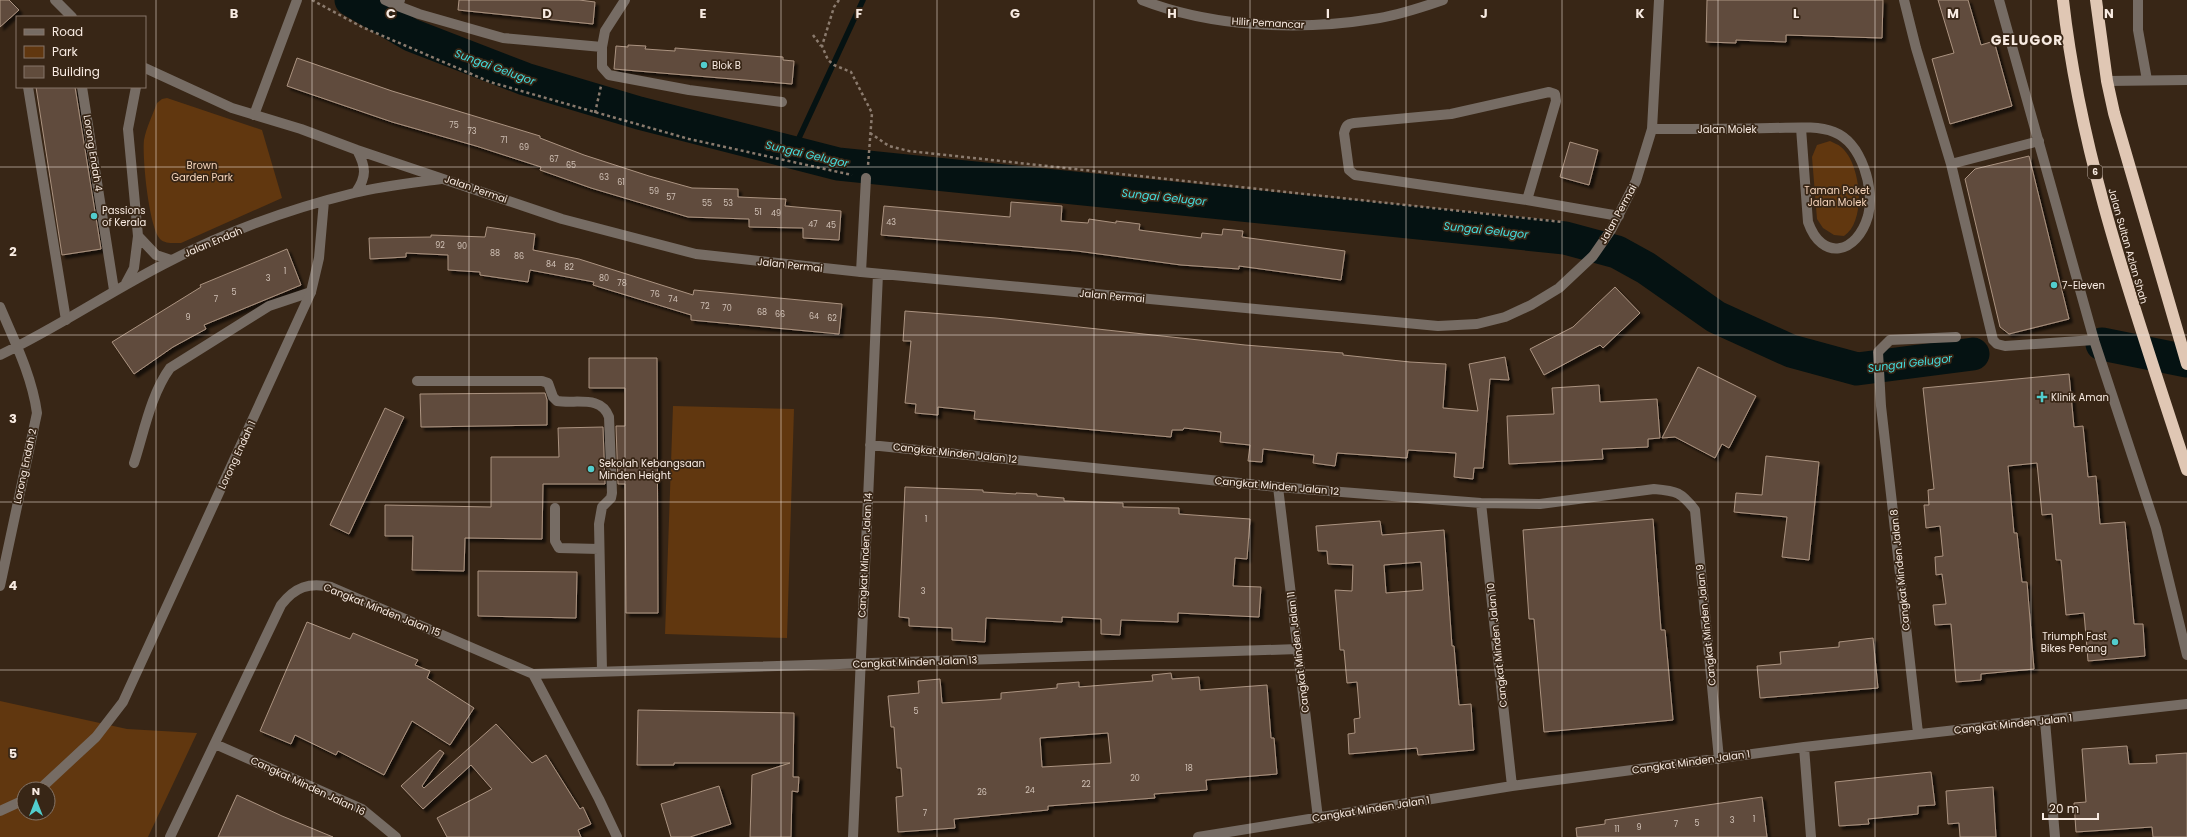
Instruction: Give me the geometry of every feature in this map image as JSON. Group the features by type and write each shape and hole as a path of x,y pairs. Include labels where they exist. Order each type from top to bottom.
{"highway":[{"name":"Jalan Sultan Azlan Shah","path":"2063,0 2075,85 2102,201 2144,340 2187,470"},
{"path":"2096,0 2107,81 2114,113 2183,341 2187,364"}],"street":[{"path":"55,0 71,16"},
{"path":"385,0 399,3 419,14 503,38 602,47"},
{"path":"625,0 605,31 602,47 602,67 609,75 689,90 782,102"},
{"name":"Hilir Pemancar","path":"1142,0 1169,11 1210,19 1267,24 1319,24 1374,19 1443,0"},
{"name":"Jalan Permai","path":"146,68 217,102 301,129 356,150 562,219 696,254 878,274 1438,326 1477,324 1506,317 1531,305 1558,288 1593,256 1611,230 1636,181 1652,129 1659,0"},
{"path":"1904,0 1916,48 1951,164 1993,340 1997,344 2005,346 2094,340"},
{"path":"1999,0 2094,340 2156,528 2187,655"},
{"path":"2138,0 2138,30 2147,80"},
{"path":"254,115 295,1"},
{"path":"2107,81 2187,80"},
{"path":"28,88 66,320"},
{"name":"Lorong Endah 4","path":"82,88 114,290"},
{"path":"126,284 134,268 138,236 128,130 136,88"},
{"path":"1527,200 1556,101 1555,94 1549,92 1451,114 1354,123 1348,124 1345,127 1347,155 1351,174 1527,200 1619,216"},
{"name":"Jalan Molek","path":"1652,129 1801,128 1833,132 1844,137 1855,147 1864,168 1869,200 1868,216 1859,236 1854,243 1845,248 1834,249 1824,246 1817,241 1812,233 1808,222 1801,128"},
{"path":"1951,164 2039,141"},
{"path":"356,150 364,164 365,174 363,183 356,192"},
{"path":"861,272 866,178"},
{"name":"Jalan Endah","path":"0,355 66,320 114,290 171,260 223,236 324,201 356,192 445,179"},
{"name":"Lorong Endah 1","path":"49,781 96,737 123,702 311,292 319,258 324,201"},
{"path":"138,236 156,255 171,260"},
{"name":"Cangkat Minden Jalan 14","path":"853,837 878,274"},
{"path":"134,463 154,402 165,375 170,368 269,306 311,292"},
{"name":"Lorong Endah 2","path":"0,307 17,347 35,400 37,412 0,586"},
{"name":"Cangkat Minden Jalan 8","path":"1918,733 1881,406 1878,352 1890,340 1910,337 1956,337"},
{"path":"417,381 542,381 548,383 553,397 557,401 596,403 603,406 609,417 612,494 600,514 599,549 602,671"},
{"name":"Cangkat Minden Jalan 12","path":"870,445 1278,487 1481,503 1540,504 1654,489 1667,490 1684,495"},
{"name":"Cangkat Minden Jalan 11","path":"1278,487 1318,818"},
{"name":"Cangkat Minden Jalan 9","path":"1684,495 1695,510 1719,758"},
{"name":"Cangkat Minden Jalan 10","path":"1481,503 1512,786"},
{"path":"555,508 555,541 559,548 599,549"},
{"name":"Cangkat Minden Jalan 15","path":"170,837 281,605 297,588 307,585 319,585 331,588 533,674"},
{"name":"Cangkat Minden Jalan 13","path":"533,674 1298,649"},
{"path":"533,674 599,799 617,837"},
{"name":"Cangkat Minden Jalan 1","path":"1198,837 1512,786 1719,758 1918,733 2045,721 2187,704"},
{"path":"2045,721 2054,837"},
{"name":"Cangkat Minden Jalan 16","path":"215,744 362,809 396,837"},
{"path":"1804,747 1811,837"},
{"path":"0,811 16,804"}],"path":[{"path":"312,0 362,27 490,82 689,139 866,178"},
{"path":"822,46 834,7 839,0"},
{"path":"813,35 822,46 828,60 834,65 851,72 872,113 869,153"},
{"path":"595,112 600,91"},
{"path":"870,133 889,146 909,151 1566,223"}],"green space":[{"name":"Brown Garden Park","path":"167,98 262,130 282,198 181,243 162,241 156,232 147,192 144,140 157,103 162,99"},
{"name":"Taman Poket Jalan Molek","path":"1830,141 1840,146 1848,155 1857,178 1859,192 1856,218 1851,229 1844,236 1834,235 1823,228 1817,219 1812,157 1817,145"},
{"path":"673,406 794,409 787,638 665,634"},
{"path":"0,701 127,729 197,733 148,837 0,837"}],"building":[{"path":"0,0 9,0 19,10 0,27"},
{"path":"459,0 579,0 595,2 593,24 458,10"},
{"path":"1707,0 1883,0 1882,38 1786,35 1786,42 1736,40 1736,43 1706,42"},
{"path":"1938,0 1968,0 1981,45 1994,41 2012,106 1950,124 1932,59 1954,53"},
{"name":"Blok B","path":"628,45 646,46 645,49 675,51 675,48 783,57 783,60 794,61 792,84 614,69 616,46 628,47"},
{"path":"297,58 392,91 540,136 540,138 584,155 649,176 692,188 738,189 738,197 786,199 785,206 841,211 839,240 803,238 803,228 749,227 749,219 688,217 591,188 540,170 541,167 476,146 392,122 287,86"},
{"path":"36,88 75,88 101,249 62,255"},
{"path":"1570,142 1598,150 1589,185 1560,177"},
{"path":"2029,156 2069,319 2009,334 2000,327 1965,179 1975,169"},
{"path":"1011,202 1062,206 1061,221 1088,223 1089,219 1116,223 1116,221 1140,224 1139,230 1201,238 1202,233 1222,235 1223,229 1243,231 1242,237 1345,251 1341,280 1239,266 1239,269 1181,265 1077,251 881,235 884,206 1010,217"},
{"path":"487,227 535,234 533,250 579,259 693,295 694,290 842,304 839,334 691,320 691,315 593,285 594,282 530,270 528,282 480,275 480,272 448,270 448,255 406,253 406,257 370,259 369,238 431,237 431,235 485,237"},
{"path":"287,249 301,285 204,325 206,329 173,347 134,374 112,342 201,287 200,285"},
{"path":"1615,287 1640,313 1603,348 1600,345 1544,375 1530,349 1573,327"},
{"path":"905,311 996,318 1245,345 1343,353 1343,355 1410,362 1446,364 1443,408 1478,411 1469,364 1505,357 1509,380 1490,379 1483,468 1474,468 1473,479 1454,477 1456,453 1408,450 1407,458 1337,453 1335,466 1313,463 1314,455 1263,449 1262,462 1248,461 1250,445 1220,442 1221,432 1184,428 1183,430 1172,430 1171,437 974,419 975,411 938,407 938,415 915,413 916,404 905,403 911,341 903,341"},
{"path":"589,358 657,358 658,613 626,613 625,484 618,484 616,426 625,426 625,388 589,388"},
{"path":"1698,367 1756,396 1729,448 1722,444 1715,458 1675,437 1662,438"},
{"path":"2069,374 2074,427 2083,426 2088,477 2096,476 2100,524 2125,522 2134,624 2143,624 2145,656 2088,661 2084,613 2066,615 2061,560 2056,560 2052,514 2042,515 2037,463 2008,466 2014,533 2017,533 2022,582 2027,582 2034,669 1981,674 1981,680 1956,682 1951,624 1935,625 1933,605 1946,604 1942,574 1936,575 1935,557 1943,556 1940,526 1926,528 1924,505 1929,505 1928,490 1934,489 1923,388"},
{"path":"1599,385 1600,402 1657,399 1660,438 1648,439 1648,447 1602,449 1603,459 1509,464 1507,416 1554,414 1552,388"},
{"path":"545,393 547,400 547,425 421,427 420,394"},
{"path":"385,408 404,417 349,534 330,525"},
{"path":"603,427 605,484 543,484 542,539 465,538 464,571 412,570 413,536 385,536 385,505 491,507 491,457 559,457 558,428"},
{"path":"1766,456 1819,462 1809,560 1782,557 1787,517 1734,512 1736,493 1762,495"},
{"path":"905,487 1037,494 1037,496 1064,498 1064,501 1123,503 1123,507 1179,508 1179,514 1250,519 1247,559 1235,558 1233,586 1261,587 1259,617 1178,613 1178,622 1121,620 1120,635 1101,634 1101,619 1062,617 1062,622 986,618 985,642 952,640 952,628 909,626 909,618 899,617"},
{"path":"1653,519 1661,630 1665,630 1673,720 1544,732 1534,619 1529,619 1523,530"},
{"path":"1380,521 1382,535 1444,530 1452,646 1454,646 1459,705 1471,704 1474,750 1418,755 1417,748 1349,754 1348,734 1355,733 1354,719 1360,718 1357,682 1347,683 1344,650 1340,650 1335,590 1352,591 1353,565 1328,564 1327,551 1318,551 1316,526","holes":["1421,562 1423,590 1386,593 1384,565"]},
{"path":"478,571 577,572 576,618 478,616"},
{"path":"307,622 350,639 353,633 418,660 415,665 430,671 427,678 474,708 450,745 412,721 384,775 338,751 336,755 295,735 291,744 260,731"},
{"path":"1873,638 1878,688 1760,698 1757,666 1781,664 1780,652 1839,647 1839,642"},
{"path":"1171,673 1172,679 1199,677 1200,690 1267,685 1271,738 1274,738 1277,774 1206,780 1207,790 1154,794 1155,798 1048,806 1048,810 954,819 955,828 898,832 896,797 903,796 901,768 897,768 894,727 891,727 888,696 919,693 918,681 940,679 942,703 1001,699 1001,693 1057,688 1057,684 1079,682 1079,687 1153,681 1152,675","holes":["1108,733 1111,763 1042,767 1040,738"]},
{"path":"638,710 794,713 793,777 799,777 798,792 792,791 791,837 750,837 752,775 790,763 674,763 674,765 637,765"},
{"path":"496,724 532,763 546,755 580,809 583,807 591,824 578,830 581,837 447,837 437,818 492,789 471,765 423,809 401,786 440,750 444,753 422,786 424,788"},
{"path":"2127,746 2129,764 2157,763 2156,755 2187,753 2187,837 2153,837 2152,827 2076,832 2074,803 2086,802 2082,749"},
{"path":"1931,772 1935,805 1918,806 1918,814 1868,819 1869,824 1839,826 1835,782"},
{"path":"719,786 731,824 690,837 671,837 661,804"},
{"path":"1993,787 1996,837 1960,837 1959,823 1948,824 1946,791"},
{"path":"237,795 282,816 333,837 218,837"},
{"path":"1762,797 1767,837 1577,837 1576,828 1605,824 1605,820"}],"waterway":[{"name":"Sungai Gelugor","path":"351,0 411,35 525,79 639,113 838,164 1565,238 1617,252 1646,268 1716,317 1791,351 1857,369 1973,354"},
{"path":"792,153 863,0"},
{"name":"Sungai Gelugor","path":"2102,344 2187,361"}],"place":[{"name":"Blok B","path":"704,65"},
{"name":"Passions of Kerala","path":"94,216"},
{"name":"7-Eleven","path":"2054,285"},
{"name":"Klinik Aman","path":"2042,397"},
{"name":"Sekolah Kebangsaan Minden Height","path":"591,469"},
{"name":"Triumph Fast Bikes Penang","path":"2115,642"}],"district":[{"name":"GELUGOR","path":"2027,40"}]}
